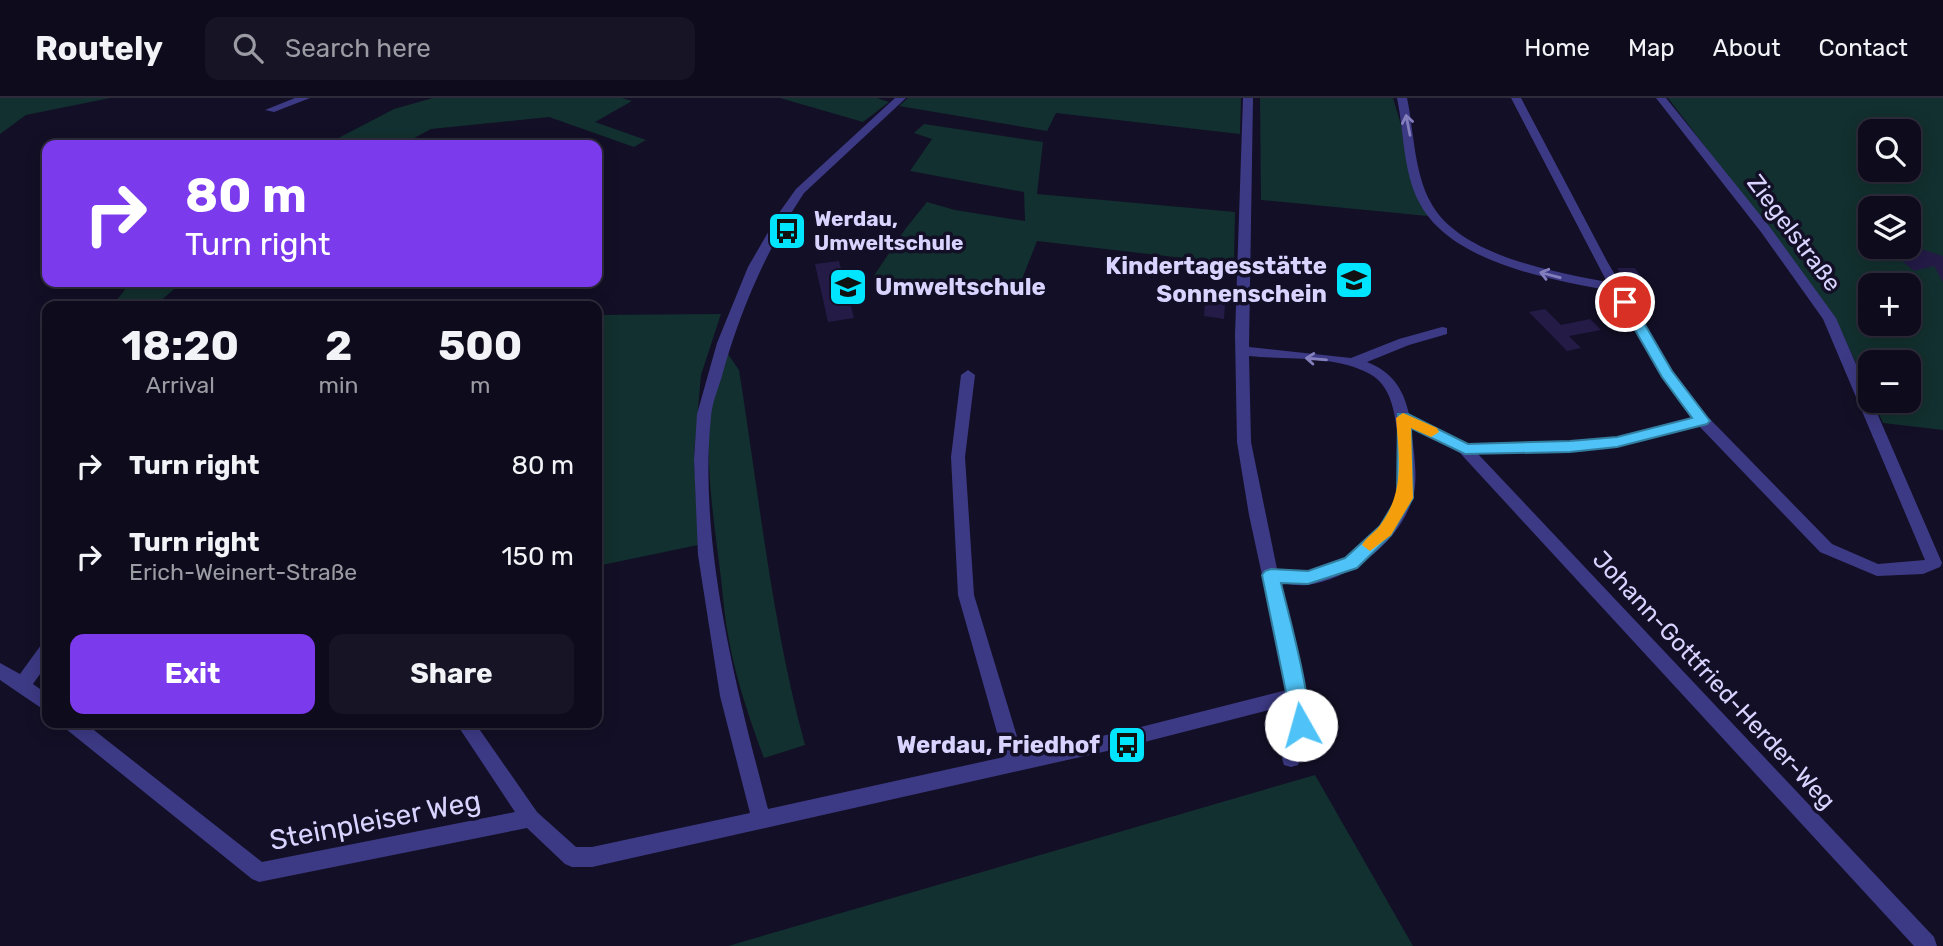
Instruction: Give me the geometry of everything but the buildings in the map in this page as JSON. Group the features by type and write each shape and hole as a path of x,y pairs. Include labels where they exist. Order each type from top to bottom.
{"street":[{"path":"270,110 305,98"},
{"path":"761,818 729,696 706,555 701,459 704,414 724,343 754,267 800,191 901,98"},
{"path":"1248,98 1242,351 1244,442 1297,695 1301,725 1291,759"},
{"path":"1402,98 1426,204 1451,233 1499,259 1538,272 1617,288"},
{"path":"1403,418 1465,449 1570,447 1617,442 1702,421 1667,373 1617,288 1543,155 1516,98"},
{"name":"Ziegelstraße","path":"1661,98 1765,229 1829,318 1934,563 1923,568 1877,570 1826,548 1702,421"},
{"path":"1352,363 1404,342 1442,331"},
{"path":"1242,351 1352,363 1376,371 1395,391 1403,418 1405,498 1386,530 1351,563 1308,578 1271,575"},
{"path":"968,375 958,457 966,595 1015,762"},
{"name":"Johann-Gottfried-Herder-Weg","path":"1465,449 1927,944"},
{"path":"22,685 42,657"},
{"path":"0,670 42,700"},
{"path":"468,728 530,818 572,857 592,857 1125,739 1297,695"},
{"name":"Steinpleiser Weg","path":"78,728 259,872 530,818"}],"green space":[{"path":"0,98 110,98 26,115 0,134"},
{"path":"433,98 622,98 632,101 595,122 646,140 634,147 549,117 431,129 410,140 335,140 394,109"},
{"path":"780,98 877,98 889,102 863,122"},
{"path":"908,98 1241,98 1240,134 1056,113 1047,131 899,106"},
{"path":"1260,98 1393,98 1428,216 1261,200"},
{"path":"1668,98 1943,98 1943,430 1883,423 1878,413 1921,413 1921,350 1858,350 1858,367 1835,317"},
{"path":"924,124 1043,142 1037,194 1235,212 1234,264 1037,241 1015,297 873,277 927,202 955,210 1025,221 1024,192 910,171 932,139 914,133"},
{"path":"127,287 176,287 161,301 116,301"},
{"path":"721,314 701,375 694,454 698,545 602,565 602,315"},
{"path":"728,354 739,370 775,606 805,745 764,758 743,697 731,650 725,619 711,489 709,433 712,405"},
{"path":"1315,775 1413,946 728,946"}],"slow traffic":[{"path":"1370,545 1386,530 1405,498 1403,418 1431,432"}],"place":[{"name":"Werdau, Umweltschule","path":"787,231"},
{"name":"Kindertagesstätte Sonnenschein","path":"1354,280"},
{"name":"Umweltschule","path":"848,287"},
{"name":"Werdau, Friedhof","path":"1127,745"}],"route":[{"path":"1301,725 1271,575 1308,578 1351,563 1386,530 1405,498 1403,418 1465,449 1570,447 1617,442 1702,421 1667,373 1625,302"}]}
